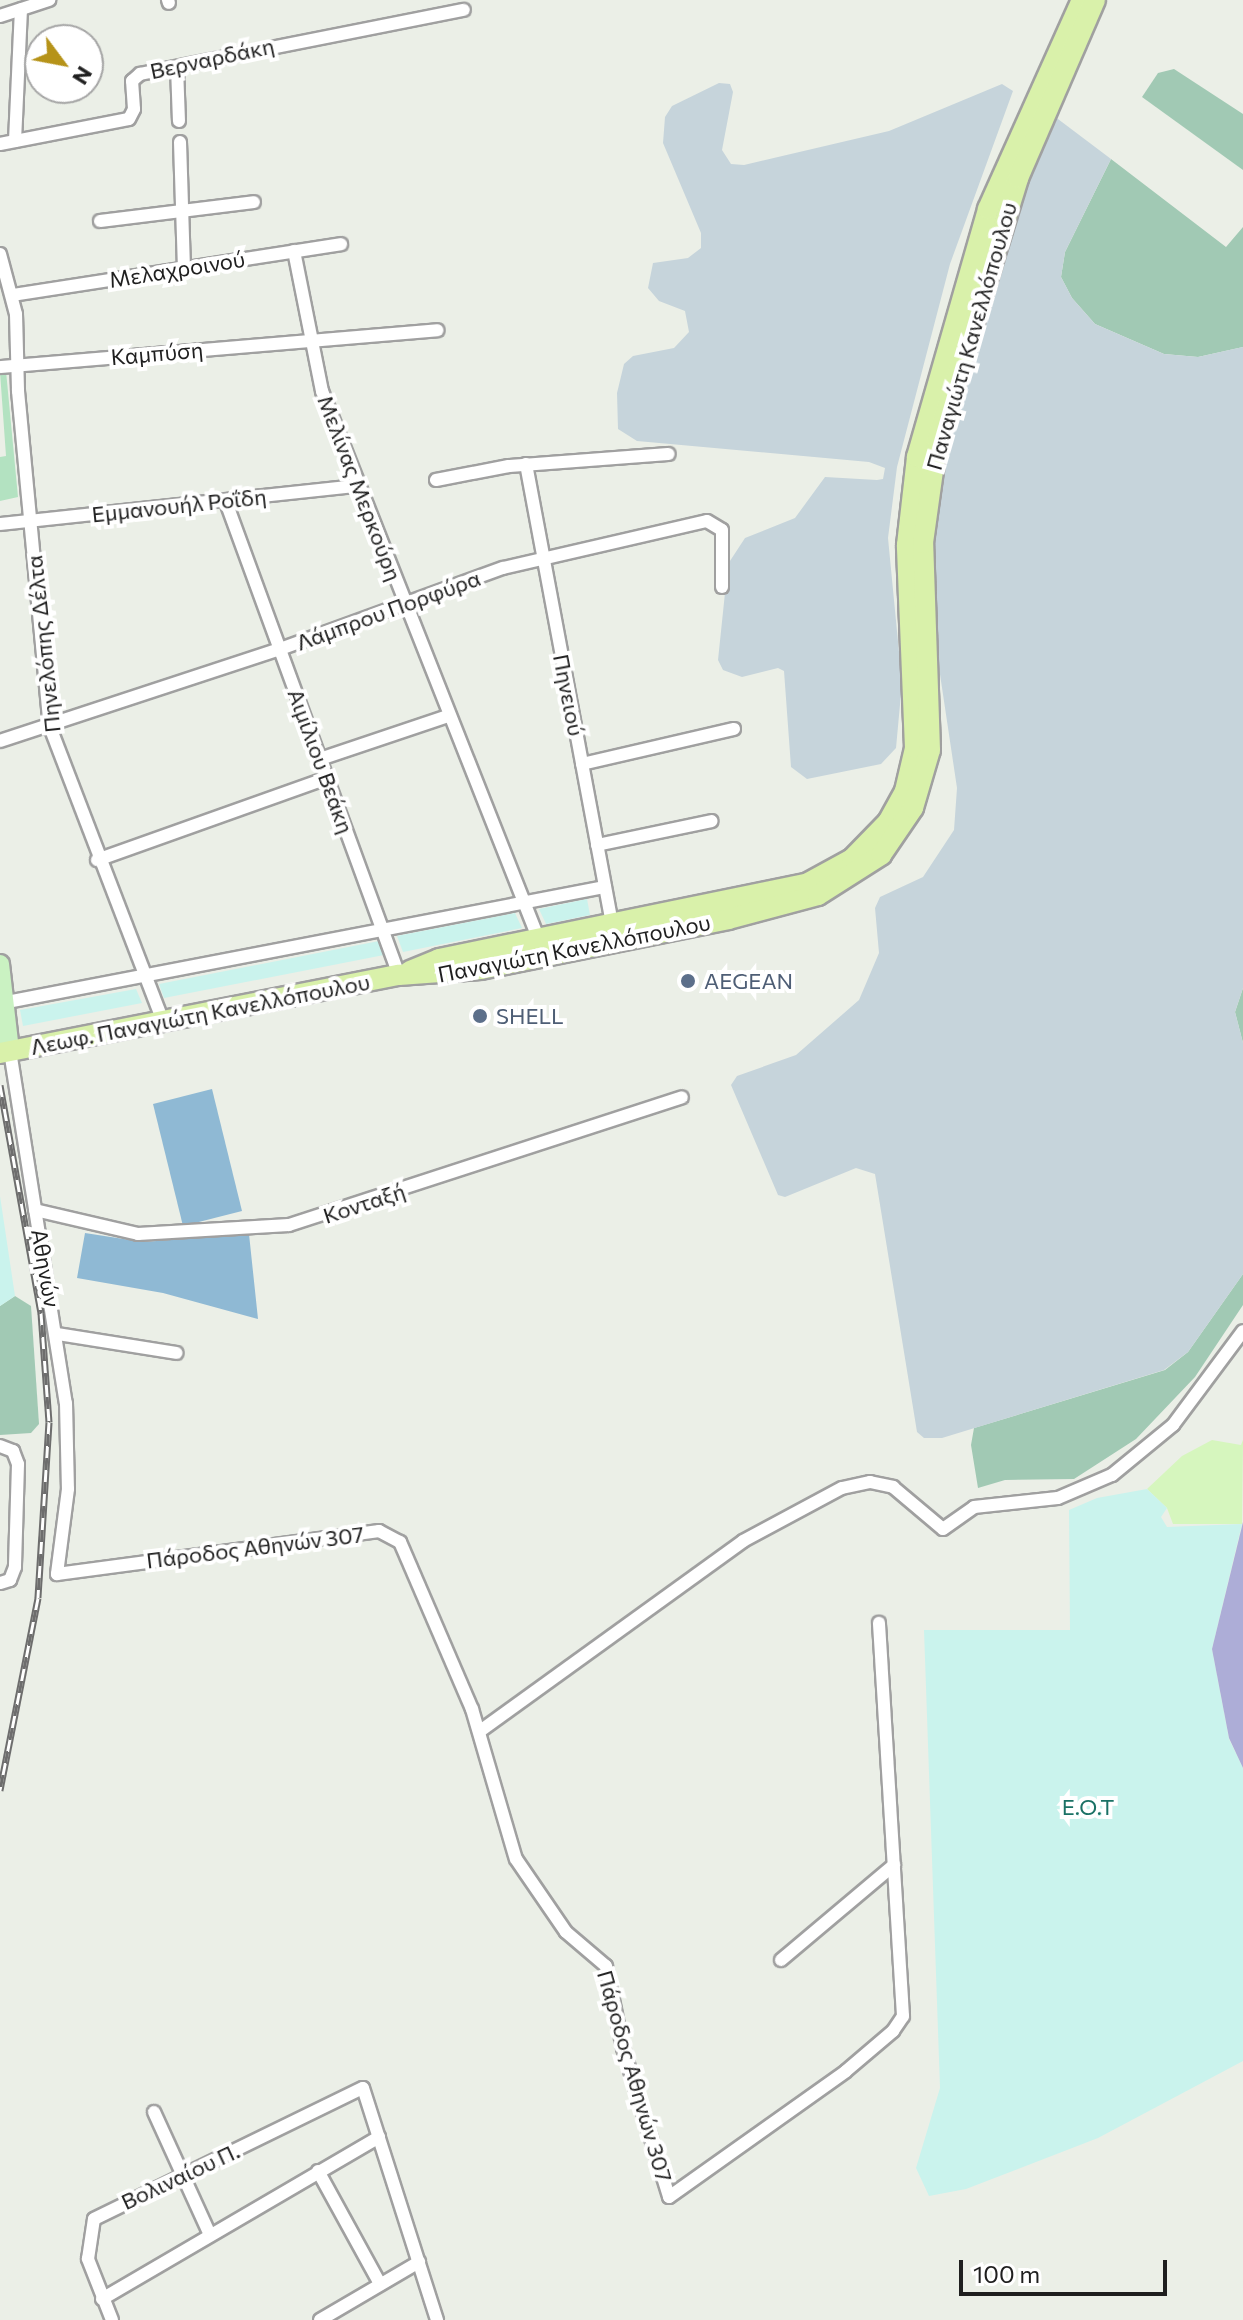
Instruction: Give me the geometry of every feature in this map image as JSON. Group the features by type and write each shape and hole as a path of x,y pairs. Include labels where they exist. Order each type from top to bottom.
{"main road":[{"name":"Παναγιώτη Κανελλόπουλου","path":"399,975 439,959 816,880 861,852 895,812 908,780 916,738 907,545 917,457 988,209 1082,0"},
{"name":"Παναγιώτη Κανελλόπουλου","path":"399,975 481,969 794,903 860,873 897,837 918,797 930,750 923,543 933,460 1007,207 1095,0"},
{"name":"Λεωφ. Παναγιώτη Κανελλόπουλου","path":"5,1052 399,975"}],"street":[{"path":"0,16 49,0"},
{"path":"15,141 21,9"},
{"name":"Βερναρδάκη","path":"0,144 129,119 133,78 350,28 464,10"},
{"path":"177,67 179,121"},
{"path":"180,142 184,268"},
{"path":"100,221 254,202"},
{"name":"Μελαχροινού","path":"13,295 341,244"},
{"name":"Μελίνας Μερκούρη","path":"294,251 314,341 319,384 521,903 539,940"},
{"name":"Πηνελόπης Δέλτα","path":"1,263 13,295 49,722 97,860 163,1021"},
{"name":"Καμπύση","path":"0,367 437,330"},
{"path":"436,480 526,464 669,454"},
{"name":"Πηνειού","path":"526,464 612,925"},
{"name":"Εμμανουήλ Ροΐδη","path":"0,524 358,486"},
{"name":"Αιμίλιου Βεάκη","path":"226,502 399,975"},
{"name":"Λάμπρου Πορφύρα","path":"0,741 49,722 280,649 543,557 713,521 722,530 722,587"},
{"path":"320,759 448,716"},
{"path":"582,764 734,729"},
{"path":"97,860 327,778"},
{"path":"597,845 712,821"},
{"path":"7,1002 605,887"},
{"name":"Αθηνών","path":"0,964 7,1002 5,1052 58,1334 69,1456 57,1574"},
{"name":"Κονταξή","path":"35,1210 138,1234 289,1225 682,1097"},
{"path":"480,1731 743,1541 842,1488 870,1482 893,1487 943,1529 974,1507 1059,1497 1126,1467 1179,1418 1243,1331"},
{"path":"58,1334 176,1353"},
{"path":"0,1446 13,1451 18,1467 5,1580"},
{"name":"Πάροδος Αθηνών 307","path":"57,1574 387,1532 400,1542 480,1731 516,1859 566,1932 607,1970 623,2048 669,2197 803,2104 899,2023 903,2006 894,1865"},
{"path":"781,1960 894,1865 880,1707 879,1623"},
{"name":"Βολιναίου Π.","path":"112,2320 87,2254 91,2222 120,2202 182,2177 363,2088 379,2137"},
{"path":"154,2112 210,2235"},
{"path":"102,2299 379,2137 437,2320"},
{"path":"318,2171 380,2284"},
{"path":"320,2320 419,2262"}],"shaded area":[{"path":"1174,69 1243,114 1243,170 1142,97 1158,73"},
{"path":"719,83 730,84 733,92 722,150 731,164 744,165 889,131 1002,84 1013,91 950,264 897,467 888,538 902,683 896,748 881,764 807,779 791,767 784,671 778,668 742,677 723,670 718,660 728,564 745,538 795,518 825,477 877,480 883,479 885,468 869,462 637,441 618,429 617,393 624,364 633,356 674,348 689,332 685,311 659,301 648,288 653,263 688,258 701,248 701,233 663,143 665,117 672,106"},
{"path":"1050,113 1111,159 1065,252 1061,277 1072,298 1095,324 1164,354 1198,357 1243,347 1243,988 1235,1012 1243,1043 1243,1274 1188,1352 1164,1370 942,1438 924,1438 917,1432 875,1174 856,1168 785,1197 778,1195 731,1085 737,1076 796,1055 859,1000 879,953 875,908 880,897 923,877 954,830 957,788 938,661 932,553 943,458 976,331"},
{"path":"1111,159 1226,247 1243,227 1243,347 1198,357 1164,354 1095,324 1072,298 1061,277 1065,252"},
{"path":"6,371 18,497 0,501 0,457 6,456 0,372"},
{"path":"1243,988 1243,1043 1235,1012"},
{"path":"212,1089 242,1211 183,1226 153,1104"},
{"path":"85,1233 143,1242 249,1234 258,1319 163,1293 77,1278"},
{"path":"1243,1274 1243,1305 1195,1377 1136,1439 1074,1479 1005,1480 978,1488 971,1445 974,1428 1165,1370 1188,1352"},
{"path":"15,1296 31,1306 39,1424 31,1433 0,1435 0,1306"},
{"path":"1243,1522 1243,1768 1229,1738 1212,1649"}],"sand":[{"path":"1212,1440 1241,1445 1243,1440 1242,1524 1173,1524 1167,1508 1147,1489 1182,1456"}],"green space":[{"path":"587,899 590,915 546,924 539,909"},
{"path":"515,913 522,928 403,952 397,936"},
{"path":"379,941 384,955 164,998 159,984"},
{"path":"136,989 142,1003 23,1026 20,1010"},
{"path":"0,1196 15,1296 0,1306"},
{"name":"E.O.T","path":"1147,1489 1167,1508 1161,1517 1167,1527 1242,1524 1212,1649 1229,1739 1243,1768 1243,2061 1098,2138 966,2189 929,2196 916,2168 940,2088 924,1630 1070,1630 1069,1510 1097,1498"}],"railway":[{"path":"0,1085 41,1313 49,1422 38,1598 0,1790"}],"place":[{"name":"AEGEAN","path":"688,981"},
{"name":"SHELL","path":"480,1016"}]}
